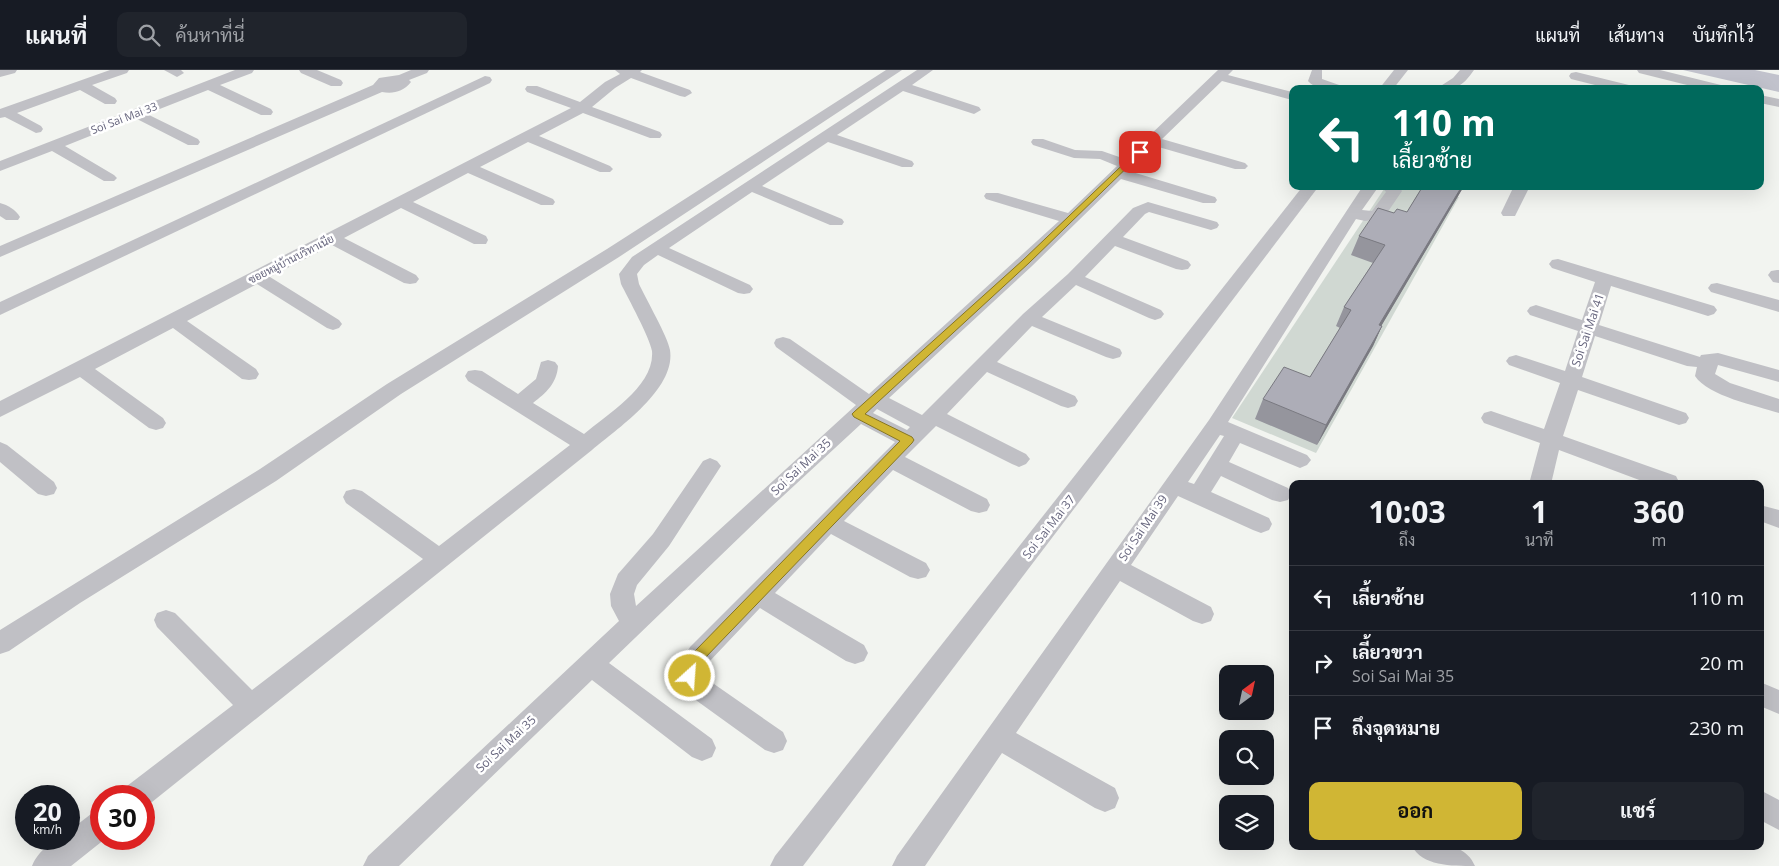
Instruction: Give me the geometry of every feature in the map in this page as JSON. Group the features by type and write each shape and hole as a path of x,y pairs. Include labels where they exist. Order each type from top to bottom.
{"street":[{"path":"0,74 10,70"},
{"path":"3,113 122,70"},
{"name":"Soi Sai Mai 33","path":"0,166 248,70"},
{"path":"306,70 336,83"},
{"path":"0,252 381,87 380,85 384,81 401,79 422,70"},
{"path":"0,642 80,590 268,475 394,389 605,258 897,78 926,70"},
{"path":"1389,85 1401,70"},
{"path":"1450,85 1458,81 1467,70"},
{"path":"629,71 685,93"},
{"name":"ซอยหมู่บ้านบริทาเนีย","path":"0,410 582,108 610,84 629,71"},
{"path":"1317,72 1315,81 1326,85"},
{"path":"1223,73 1289,95"},
{"name":"Soi Sai Mai 35","path":"378,866 590,664 1070,219 1223,73"},
{"path":"1571,85 1577,73 1615,85"},
{"path":"1645,74 1700,85"},
{"path":"897,78 974,110"},
{"path":"151,785 585,445 646,392 655,379 661,364 661,349 630,284 628,274 638,261 825,136 897,78"},
{"path":"0,309 485,80"},
{"path":"82,85 110,100"},
{"path":"209,85 266,112"},
{"path":"532,89 655,135"},
{"path":"1764,99 1779,103"},
{"path":"3,113 36,129"},
{"path":"135,113 193,142"},
{"path":"527,136 605,169"},
{"path":"825,136 907,164"},
{"path":"1153,141 1240,166"},
{"path":"1038,142 1074,154 1102,155 1122,169 1209,200"},
{"path":"53,145 109,178"},
{"path":"467,167 547,202"},
{"path":"752,186 836,222"},
{"name":"Soi Sai Mai 37","path":"785,866 1308,190"},
{"name":"Soi Sai Mai 39","path":"908,866 1173,484 1226,429 1352,212 1368,190"},
{"path":"1352,212 1365,216 1378,216 1393,190"},
{"path":"1509,213 1520,190"},
{"path":"992,196 1070,219"},
{"path":"401,202 480,240"},
{"path":"774,741 695,685 690,676 692,667 700,655 984,363 1029,318 1074,278 1139,211 1148,207 1210,225"},
{"path":"331,238 410,279"},
{"path":"1112,239 1182,264"},
{"path":"656,248 744,288"},
{"path":"1558,264 1605,279"},
{"path":"258,276 333,324"},
{"path":"1074,278 1155,314"},
{"name":"Soi Sai Mai 41","path":"1541,480 1551,440 1605,279 1708,310"},
{"path":"1717,288 1779,306"},
{"path":"1536,311 1694,362"},
{"path":"1029,318 1113,353"},
{"path":"174,320 249,374"},
{"path":"783,343 867,406 908,440"},
{"path":"1779,376 1718,359 1708,359 1705,376 1722,388 1779,406"},
{"path":"1516,361 1678,418"},
{"path":"984,363 1068,401"},
{"path":"518,404 544,383 548,376 548,366"},
{"path":"81,368 156,423"},
{"path":"475,376 585,445"},
{"path":"867,406 928,420 1019,458"},
{"path":"1491,418 1662,480"},
{"path":"1198,496 1216,465 1226,429 1300,460"},
{"path":"0,450 46,488"},
{"path":"891,459 979,505"},
{"path":"1216,465 1280,494"},
{"path":"634,624 623,606 622,594 626,581 661,540 710,466"},
{"path":"1173,484 1261,524"},
{"path":"354,498 440,559"},
{"path":"1764,514 1779,519"},
{"path":"829,523 918,570"},
{"path":"1116,568 1202,614"},
{"path":"758,595 855,653"},
{"path":"166,620 252,707"},
{"path":"590,664 702,748"},
{"path":"1764,696 1779,702"},
{"path":"998,737 1105,798"},
{"path":"1764,807 1779,816"},
{"path":"47,866 90,833"}],"shaded area":[{"path":"1683,70 1755,70 1779,75 1779,92 1764,89 1764,85 1748,85"},
{"path":"1383,190 1435,190 1459,197 1316,453 1232,418"}],"building":[{"path":"1421,190 1460,190 1379,325 1382,326 1326,425 1263,399 1284,367 1310,377 1351,310 1344,307 1385,245 1359,236 1378,208 1394,213 1397,209 1407,212"}],"route":[{"path":"690,676 692,667 700,655 908,440 858,414 1026,262 1140,152"}]}
